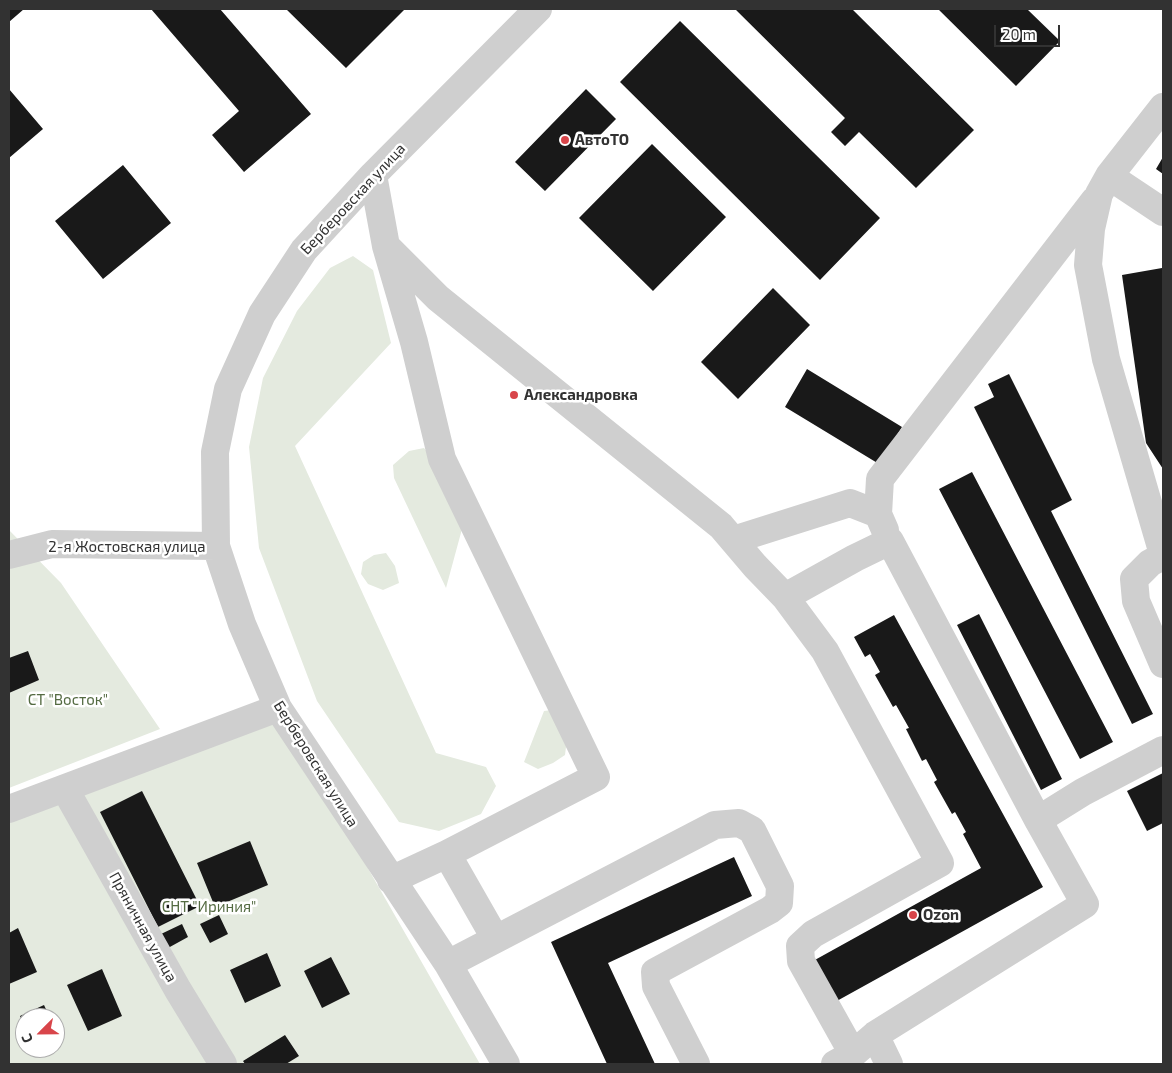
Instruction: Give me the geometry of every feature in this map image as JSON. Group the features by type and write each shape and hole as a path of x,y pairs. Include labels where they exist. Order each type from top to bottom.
{"street":[{"name":"Берберовская улица","path":"506,1064 448,964 278,708 242,624 216,546 215,452 228,389 262,314 304,250 373,175 538,9"},
{"path":"386,246 438,298 721,526 755,566 785,597 825,651 940,863 814,934 800,946 801,961 844,1059 875,1035 1085,904 1038,820 890,541 878,514 880,479 1163,108"},
{"path":"373,175 386,246 414,342 442,460 596,777 447,854 391,880"},
{"path":"1104,185 1163,212"},
{"path":"1104,185 1091,230 1088,266 1106,359 1163,555 1150,562 1134,579 1136,601 1163,664"},
{"path":"732,540 850,503 878,514"},
{"path":"785,597 890,541"},
{"name":"2-я Жостовская улица","path":"9,555 52,544 216,546"},
{"path":"9,809 278,708"},
{"path":"1038,820 1083,792 1163,750"},
{"name":"Пряничная улица","path":"65,789 178,990 223,1064"},
{"path":"448,964 715,824 738,823 752,830 780,886 779,903 770,910 655,972 656,986 696,1064"},
{"path":"447,854 495,938"},
{"path":"875,1035 889,1064"}],"green space":[{"path":"353,256 373,270 391,343 295,446 436,753 486,767 496,786 481,814 439,831 399,822 317,701 259,548 249,447 263,378 297,311 330,268"},
{"path":"424,448 436,463 462,529 446,588 394,478 393,465 409,451"},
{"name":"СТ \"Восток\"","path":"9,530 61,583 160,729 9,788"},
{"path":"386,553 395,566 399,583 383,590 368,584 361,574 363,562 374,555"},
{"path":"552,710 567,739 565,755 553,763 538,769 524,762 544,711"},
{"name":"СНТ \"Ириния\"","path":"279,713 480,1064 9,1064 9,816"}],"building":[{"path":"9,9 24,9 9,22"},
{"path":"151,9 220,9 311,114 244,172 212,135 239,111"},
{"path":"286,9 405,9 346,68"},
{"path":"735,9 852,9 974,130 916,188 859,132 845,146 831,132 845,118"},
{"path":"938,9 1027,9 1060,41 1016,86"},
{"path":"680,21 880,218 820,280 620,82"},
{"path":"9,89 43,129 9,158"},
{"name":"АвтоТО","path":"586,89 616,119 545,191 515,162"},
{"path":"652,144 726,217 653,291 579,218"},
{"path":"1163,157 1163,174 1156,169"},
{"path":"123,165 171,223 103,279 55,221"},
{"path":"1162,268 1163,469 1146,443 1122,275"},
{"path":"773,288 810,325 738,399 701,362"},
{"path":"807,369 902,427 879,464 785,407"},
{"path":"1009,374 1072,500 1051,511 1153,714 1132,724 974,407 994,397 988,384"},
{"path":"972,472 1113,742 1080,759 939,489"},
{"path":"979,614 1062,779 1041,790 957,625"},
{"path":"894,615 1043,887 835,1002 813,961 981,868 963,834 966,832 955,812 952,814 934,782 937,780 926,759 922,761 906,729 909,728 896,705 893,707 875,675 880,672 870,654 865,657 854,637"},
{"path":"28,651 39,680 9,693 9,658"},
{"path":"1163,773 1163,823 1147,831 1127,791"},
{"path":"142,791 200,906 158,927 100,812"},
{"path":"250,841 268,885 215,907 197,863"},
{"path":"734,857 752,896 608,963 655,1064 607,1064 551,942"},
{"path":"219,915 228,934 210,943 200,924"},
{"path":"182,924 188,937 168,948 161,934"},
{"path":"18,928 37,972 9,984 9,933"},
{"path":"267,953 281,986 245,1003 230,970"},
{"path":"331,957 350,994 322,1008 304,971"},
{"path":"102,969 122,1016 88,1031 67,985"},
{"path":"285,1035 299,1056 286,1064 245,1064 243,1061"}],"place":[{"name":"АвтоТО","path":"565,140"},
{"name":"Александровка","path":"514,395"},
{"name":"Ozon","path":"913,915"}]}
